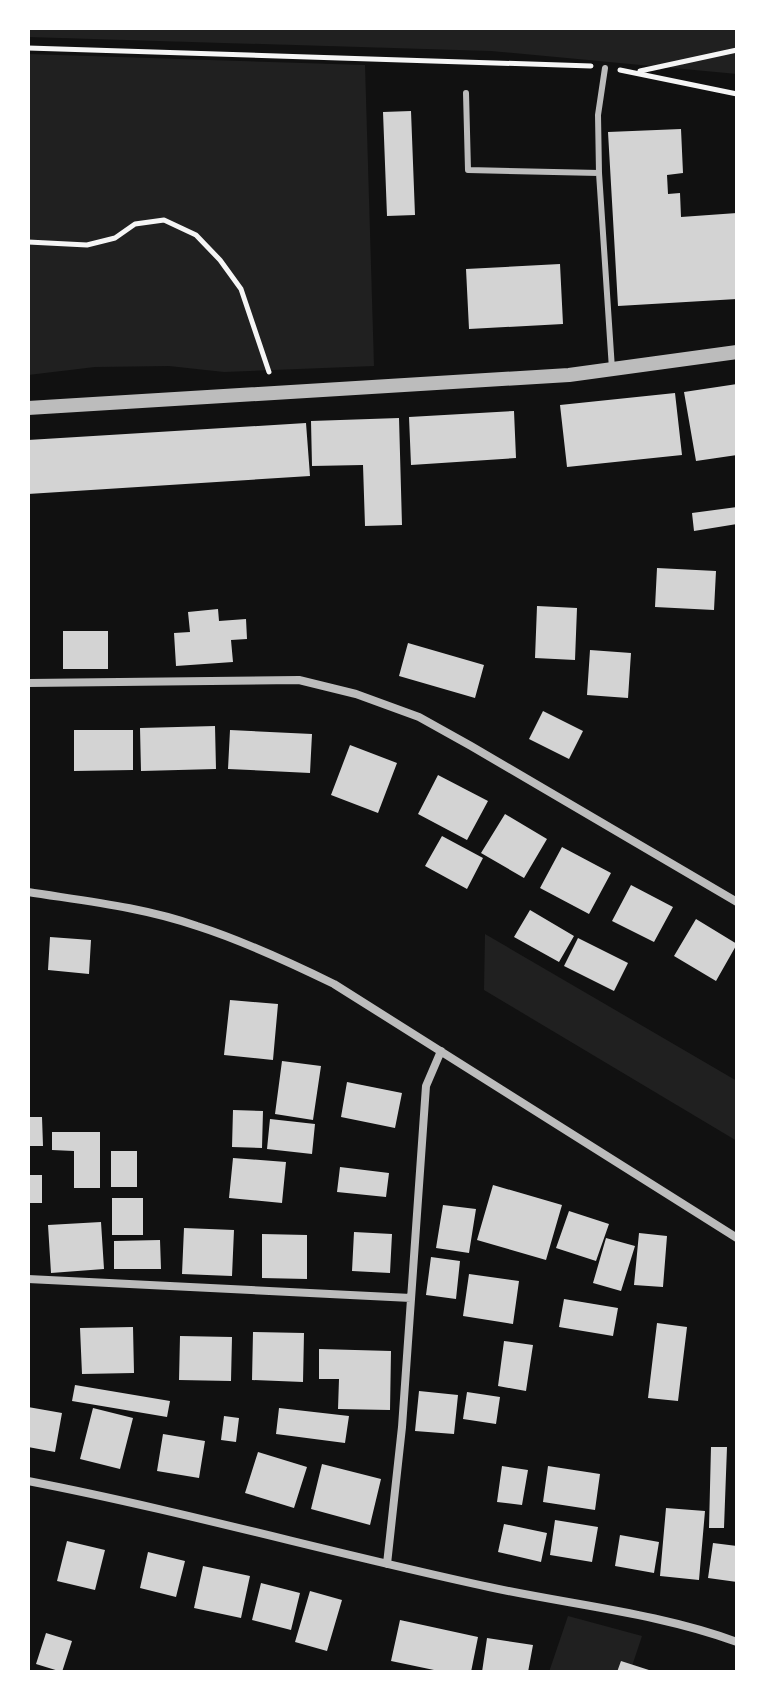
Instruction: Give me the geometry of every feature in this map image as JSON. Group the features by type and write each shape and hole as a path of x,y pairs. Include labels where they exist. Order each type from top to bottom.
{"street":[{"path":"28,408 569,375 737,352"},
{"path":"28,683 299,680 356,694 419,717 737,902"},
{"path":"28,892 115,905 209,930 277,956 334,984 737,1238"},
{"path":"387,1564 402,1427 426,1086 441,1051"},
{"path":"28,1279 411,1298"},
{"path":"28,1481 105,1496 491,1588 696,1627 737,1642"}],"lane":[{"path":"605,68 598,115 599,173 612,369"},
{"path":"466,93 468,170 599,173"}],"path":[{"path":"28,48 574,64 635,72 737,94"},
{"path":"635,72 737,50"},
{"path":"28,242 87,245 115,238 135,224 164,220 196,235 220,260 241,289 277,394"}],"shaded area":[{"path":"28,28 737,28 737,74 491,51 28,37"},
{"path":"28,54 365,65 374,366 224,372 169,366 95,367 28,375"},
{"path":"485,934 737,1081 737,1141 484,990"},
{"path":"568,1616 642,1636 630,1672 549,1672"}],"building":[{"path":"411,111 415,215 387,216 383,112"},
{"path":"681,129 683,173 667,175 668,194 680,193 681,217 737,213 737,299 618,306 608,132"},
{"path":"560,264 563,324 469,329 466,269"},
{"path":"737,384 737,455 696,461 684,392"},
{"path":"675,393 682,455 567,467 560,405"},
{"path":"514,411 516,458 411,465 409,417"},
{"path":"399,418 402,525 365,526 363,465 312,466 311,421"},
{"path":"306,423 310,476 28,494 28,440"},
{"path":"737,507 737,524 694,531 692,513"},
{"path":"657,568 716,571 714,610 655,607"},
{"path":"537,606 577,608 575,660 535,658"},
{"path":"218,609 219,621 246,619 247,639 231,640 233,662 176,666 174,633 190,632 188,612"},
{"path":"63,631 108,631 108,669 63,669"},
{"path":"408,643 484,665 475,698 399,676"},
{"path":"590,650 631,653 628,698 587,695"},
{"path":"543,711 583,731 569,759 529,739"},
{"path":"215,726 216,769 141,771 140,728"},
{"path":"74,730 133,730 133,770 74,771"},
{"path":"230,730 312,734 310,773 228,769"},
{"path":"350,745 397,763 378,813 331,795"},
{"path":"438,775 488,801 467,840 418,814"},
{"path":"505,814 547,839 524,878 481,853"},
{"path":"442,836 483,858 467,889 425,866"},
{"path":"562,847 611,873 589,914 540,888"},
{"path":"631,885 673,907 654,942 612,921"},
{"path":"530,910 574,936 559,962 514,937"},
{"path":"696,919 737,944 716,981 674,956"},
{"path":"50,937 91,940 89,974 48,970"},
{"path":"578,938 628,963 614,991 564,966"},
{"path":"230,1000 278,1004 273,1060 224,1055"},
{"path":"282,1061 321,1066 313,1120 275,1114"},
{"path":"347,1082 402,1093 395,1128 341,1117"},
{"path":"233,1110 263,1111 262,1148 232,1147"},
{"path":"28,1117 42,1117 43,1146 28,1146"},
{"path":"270,1119 315,1124 312,1154 267,1149"},
{"path":"52,1132 100,1132 100,1188 74,1188 74,1151 52,1150"},
{"path":"111,1151 137,1151 137,1187 111,1187"},
{"path":"233,1158 286,1162 282,1203 229,1198"},
{"path":"340,1167 389,1173 386,1197 337,1192"},
{"path":"28,1175 42,1175 42,1203 28,1203"},
{"path":"493,1185 562,1205 546,1260 477,1240"},
{"path":"112,1198 143,1198 143,1235 112,1235"},
{"path":"443,1205 476,1209 469,1253 436,1248"},
{"path":"569,1211 609,1224 596,1261 556,1248"},
{"path":"101,1222 104,1269 51,1273 48,1225"},
{"path":"184,1228 234,1230 232,1276 182,1274"},
{"path":"354,1232 392,1234 390,1273 352,1271"},
{"path":"639,1233 667,1236 663,1287 634,1285"},
{"path":"262,1234 307,1235 307,1279 262,1278"},
{"path":"606,1238 635,1246 621,1291 593,1283"},
{"path":"160,1240 161,1269 114,1269 114,1241"},
{"path":"431,1257 460,1261 456,1299 426,1295"},
{"path":"469,1274 519,1281 513,1324 463,1316"},
{"path":"564,1299 618,1308 613,1336 559,1327"},
{"path":"657,1323 687,1327 678,1401 648,1398"},
{"path":"133,1327 134,1373 82,1374 80,1328"},
{"path":"253,1332 304,1333 303,1382 252,1380"},
{"path":"180,1336 232,1337 231,1381 179,1380"},
{"path":"504,1341 533,1345 526,1391 498,1386"},
{"path":"319,1349 391,1351 390,1410 338,1409 339,1379 319,1379"},
{"path":"75,1385 170,1401 167,1417 72,1401"},
{"path":"419,1391 458,1395 454,1434 415,1431"},
{"path":"467,1392 500,1397 496,1424 463,1419"},
{"path":"28,1407 62,1413 55,1452 28,1447"},
{"path":"93,1408 133,1418 120,1469 80,1459"},
{"path":"279,1408 349,1416 345,1443 276,1434"},
{"path":"224,1416 239,1418 236,1442 221,1440"},
{"path":"163,1434 205,1441 199,1478 157,1471"},
{"path":"711,1447 727,1447 724,1528 709,1528"},
{"path":"258,1452 307,1467 294,1508 245,1493"},
{"path":"322,1464 381,1479 370,1525 311,1509"},
{"path":"502,1466 528,1470 522,1505 497,1502"},
{"path":"548,1466 600,1474 595,1510 543,1502"},
{"path":"666,1508 705,1511 699,1580 660,1576"},
{"path":"555,1520 598,1527 592,1562 550,1555"},
{"path":"504,1524 547,1533 541,1562 498,1552"},
{"path":"620,1535 659,1542 654,1573 615,1566"},
{"path":"67,1541 105,1550 95,1590 57,1581"},
{"path":"713,1543 737,1546 737,1582 708,1578"},
{"path":"148,1552 185,1561 176,1597 140,1588"},
{"path":"203,1566 250,1576 241,1618 194,1608"},
{"path":"261,1583 300,1593 291,1630 252,1620"},
{"path":"310,1591 342,1600 327,1651 295,1642"},
{"path":"400,1620 478,1637 471,1672 433,1672 391,1661"},
{"path":"46,1633 72,1641 62,1672 36,1664"},
{"path":"487,1638 533,1645 528,1672 482,1672"},
{"path":"621,1661 652,1671 652,1672 617,1672"}]}
